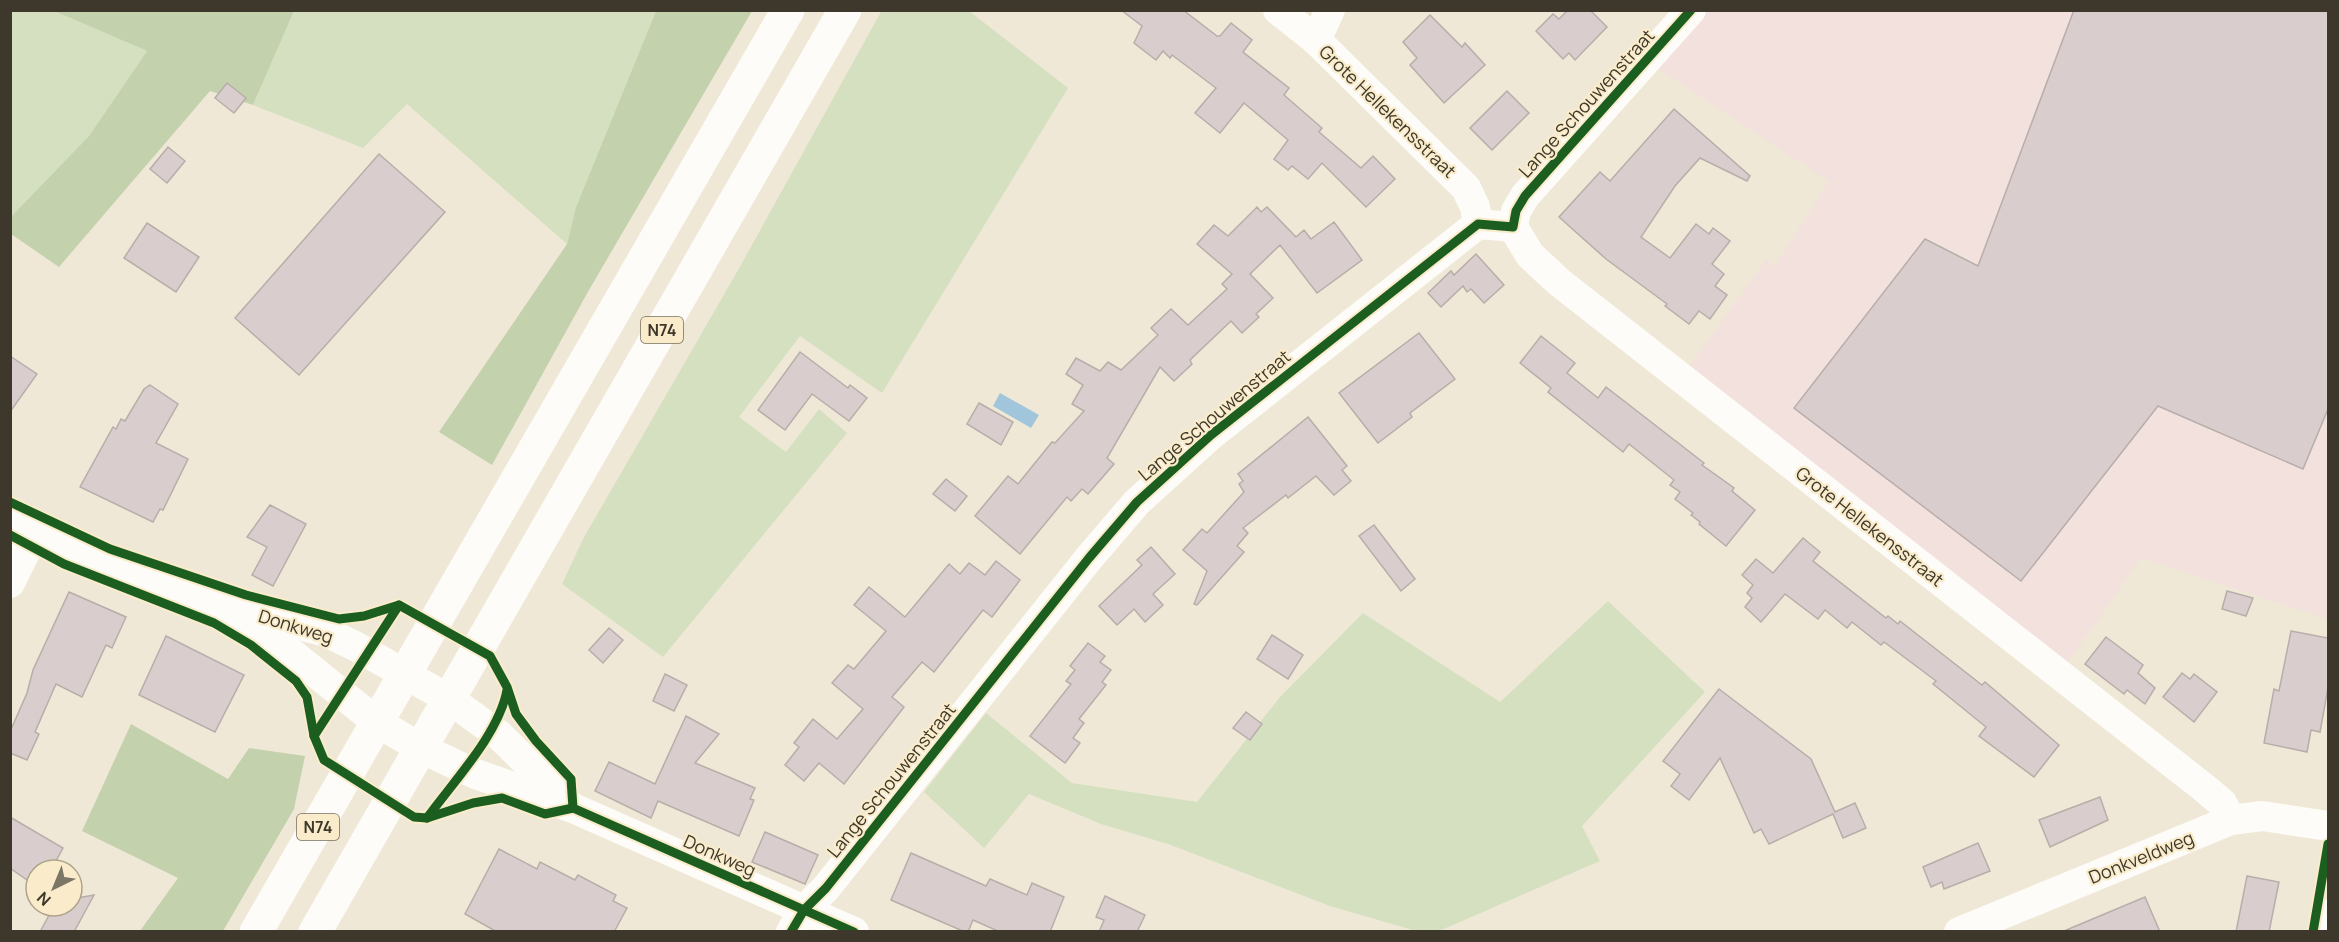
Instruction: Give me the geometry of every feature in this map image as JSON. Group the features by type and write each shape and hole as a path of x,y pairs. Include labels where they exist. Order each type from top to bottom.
{"main road":[{"name":"N74","path":"256,932 378,723 405,672 436,624 788,10"},
{"name":"N74","path":"315,932 845,10"},
{"path":"2325,932 2328,916"}],"street":[{"name":"Grote Hellekensstraat","path":"1278,10 1316,40 1466,188 1475,207 1478,224"},
{"path":"1316,40 1330,10"},
{"name":"Lange Schouwenstraat","path":"1513,227 1516,211 1525,196 1691,10"},
{"path":"1478,224 1513,227"},
{"name":"Lange Schouwenstraat","path":"797,921 826,888 1089,558 1137,502 1211,435 1478,224"},
{"name":"Grote Hellekensstraat","path":"1513,227 1530,255 1559,282 2203,786 2222,803 2231,820"},
{"name":"Donkweg","path":"23,526 108,566 216,603 326,632 405,672 449,699 499,735 573,808"},
{"path":"10,583 23,526"},
{"name":"Donkweg","path":"216,603 275,640 378,723 420,748 473,773 573,808 797,921 854,932"},
{"name":"Donkveldweg","path":"1959,932 2231,820 2262,816 2328,826"}],"shaded area":[{"path":"1706,11 2328,11 2328,619 2141,558 2067,664 1688,368 1766,260 1775,266 1829,181 1656,68"}],"green space":[{"path":"882,10 969,11 1068,88 882,393 800,336 739,417 786,452 819,409 847,433 663,657 562,584 583,539 737,272"},
{"path":"11,11 54,11 147,51 89,136 11,218"},
{"path":"54,11 294,11 253,105 210,91 59,267 11,234 10,218 89,136 147,51"},
{"path":"294,11 656,11 576,207 567,244 407,104 363,148 253,105"},
{"path":"656,11 752,11 589,290 492,465 439,432 567,244 576,207"},
{"path":"1608,601 1705,692 1582,826 1600,861 1439,931 1416,931 1330,906 1168,844 1101,824 1029,794 984,848 924,792 986,713 1072,783 1197,802 1280,697 1363,613 1500,702"},
{"path":"131,724 228,779 249,748 305,756 294,809 223,931 140,931 178,878 82,831"}],"water":[{"path":"1000,393 1039,415 1031,428 993,406"}],"building":[{"path":"1121,10 1183,10 1217,36 1220,36 1231,23 1252,40 1243,52 1289,88 1284,95 1322,128 1319,132 1361,168 1373,156 1395,179 1366,207 1322,163 1308,179 1292,166 1288,170 1274,159 1288,140 1244,103 1220,133 1195,113 1216,88 1172,55 1170,58 1163,51 1156,60 1134,43 1142,26"},
{"path":"1568,10 1590,10 1607,27 1575,60 1569,53 1563,59 1536,31 1553,14 1559,19"},
{"path":"2074,10 2328,10 2328,409 2303,469 2158,406 2021,581 1794,408 1925,239 1978,266"},
{"path":"1430,15 1462,47 1465,43 1485,65 1444,103 1410,65 1417,58 1403,42"},
{"path":"227,83 246,98 234,113 215,98"},
{"path":"1507,91 1529,113 1492,150 1470,128"},
{"path":"1674,109 1750,176 1747,181 1700,158 1675,186 1641,237 1670,258 1696,224 1709,234 1713,228 1730,241 1712,264 1724,274 1715,286 1727,295 1710,319 1699,311 1689,324 1665,306 1667,304 1606,259 1559,217 1600,172 1610,181"},
{"path":"168,147 185,161 167,183 150,169"},
{"path":"379,154 445,212 299,375 235,318"},
{"path":"1257,207 1261,212 1267,207 1296,237 1304,230 1311,239 1334,222 1362,260 1317,293 1280,245 1250,274 1273,298 1256,314 1259,317 1242,333 1231,321 1190,360 1192,364 1174,381 1160,367 1107,458 1114,464 1088,494 1082,489 1071,501 1067,497 1020,554 975,516 1008,476 1018,484 1052,442 1055,443 1084,411 1072,404 1083,385 1066,374 1076,358 1100,371 1108,362 1121,370 1158,335 1151,328 1171,309 1188,325 1227,289 1222,284 1232,274 1197,244 1214,225 1228,236"},
{"path":"147,223 199,257 176,292 124,258"},
{"path":"1476,254 1504,285 1484,303 1471,289 1467,292 1463,286 1441,307 1428,293 1451,271 1454,275"},
{"path":"1419,333 1455,379 1410,413 1412,417 1378,443 1339,393"},
{"path":"1541,336 1575,363 1567,373 1598,398 1606,387 1704,463 1702,465 1734,488 1732,491 1755,510 1726,546 1699,524 1700,522 1691,515 1693,513 1675,499 1680,492 1670,485 1674,480 1629,444 1623,452 1548,392 1551,388 1520,363"},
{"path":"800,352 848,388 850,385 867,398 849,421 812,394 785,430 758,410"},
{"path":"10,356 37,374 10,412"},
{"path":"150,385 178,404 156,443 188,459 163,510 160,509 153,522 80,487 113,427 116,429 121,419 125,421 144,389"},
{"path":"979,403 1013,422 1001,445 967,424"},
{"path":"1308,417 1347,466 1342,470 1351,481 1334,495 1316,476 1288,498 1286,495 1243,528 1248,533 1237,546 1244,552 1197,605 1194,604 1207,571 1183,550 1202,529 1207,533 1244,492 1239,484 1243,481 1238,474"},
{"path":"946,479 967,496 955,511 933,494"},
{"path":"270,505 306,524 273,586 252,575 267,547 247,537"},
{"path":"1374,525 1415,579 1401,591 1359,536"},
{"path":"1803,538 1820,552 1813,561 1886,618 1888,616 1898,624 1900,621 1982,685 1985,682 2059,745 2034,777 1979,736 1986,727 1933,684 1936,681 1884,642 1881,645 1852,622 1847,628 1825,610 1818,619 1785,594 1761,622 1745,607 1752,598 1747,593 1753,585 1742,575 1756,559 1773,573"},
{"path":"1151,547 1175,574 1153,594 1163,605 1145,622 1134,609 1117,625 1099,606 1142,565 1137,560"},
{"path":"996,561 1020,580 992,617 983,610 934,672 922,662 892,697 904,707 844,784 819,763 804,781 785,765 799,747 794,743 813,719 837,739 863,709 832,683 848,665 854,669 886,631 854,605 869,587 905,617 949,564 960,574 969,563 985,575"},
{"path":"2227,591 2253,598 2246,616 2222,609"},
{"path":"69,592 126,617 112,648 106,645 82,697 56,684 35,732 39,734 27,760 10,753 10,732 27,693 33,670"},
{"path":"609,628 623,640 603,663 589,650"},
{"path":"2291,631 2328,638 2328,688 2320,732 2311,730 2307,752 2264,743 2274,689 2279,691"},
{"path":"1272,635 1303,655 1288,679 1257,659"},
{"path":"166,636 244,675 215,732 139,695"},
{"path":"2106,637 2143,665 2138,673 2155,688 2145,704 2127,690 2124,694 2085,664"},
{"path":"1088,643 1105,656 1100,662 1111,670 1102,682 1106,685 1079,719 1084,723 1073,738 1080,743 1065,763 1030,736 1071,684 1066,681 1075,670 1070,666"},
{"path":"2182,673 2190,679 2194,674 2217,692 2194,722 2163,697"},
{"path":"665,674 687,685 674,711 653,701"},
{"path":"1719,689 1811,759 1835,812 1855,803 1866,828 1843,838 1833,814 1769,844 1761,829 1754,833 1720,758 1689,800 1671,786 1680,774 1663,761"},
{"path":"1246,712 1262,724 1250,740 1233,728"},
{"path":"686,716 719,734 695,763 755,788 750,799 754,800 739,836 658,801 651,818 595,791 609,762 655,784"},
{"path":"2100,797 2108,820 2050,847 2039,820"},
{"path":"10,817 63,848 58,858 24,858 24,878 10,868"},
{"path":"765,832 818,855 805,884 752,862"},
{"path":"1978,843 1990,871 1944,889 1942,882 1931,887 1923,867"},
{"path":"499,849 537,869 540,862 575,880 578,875 616,895 613,901 627,908 614,932 497,932 465,914"},
{"path":"911,853 986,886 990,879 1027,895 1032,883 1064,897 1050,932 1000,932 973,920 968,932 965,932 891,900"},
{"path":"2247,876 2279,882 2269,932 2236,932"},
{"path":"94,895 84,914 84,897"},
{"path":"1105,896 1145,915 1137,932 1099,932 1104,920 1096,917"},
{"path":"2145,897 2160,932 2064,931"},
{"path":"48,918 82,918 74,932 40,932"}],"cycle path":[{"path":"791,932 804,910 826,888 1089,558 1137,502 1211,435 1478,224 1513,227 1516,211 1525,196 1691,10"},
{"path":"10,502 110,549 246,595 339,619 364,616 399,605 490,656 507,687 516,714 536,741 571,779 573,808"},
{"path":"10,535 64,564 214,623 251,645 296,681 307,697 314,736 324,760 414,817 427,818 473,803 502,798 545,814 573,808"},
{"path":"314,736 399,605"},
{"path":"427,818 485,740 495,724 507,690"},
{"path":"573,808 854,932"},
{"path":"2313,932 2328,844"}]}
